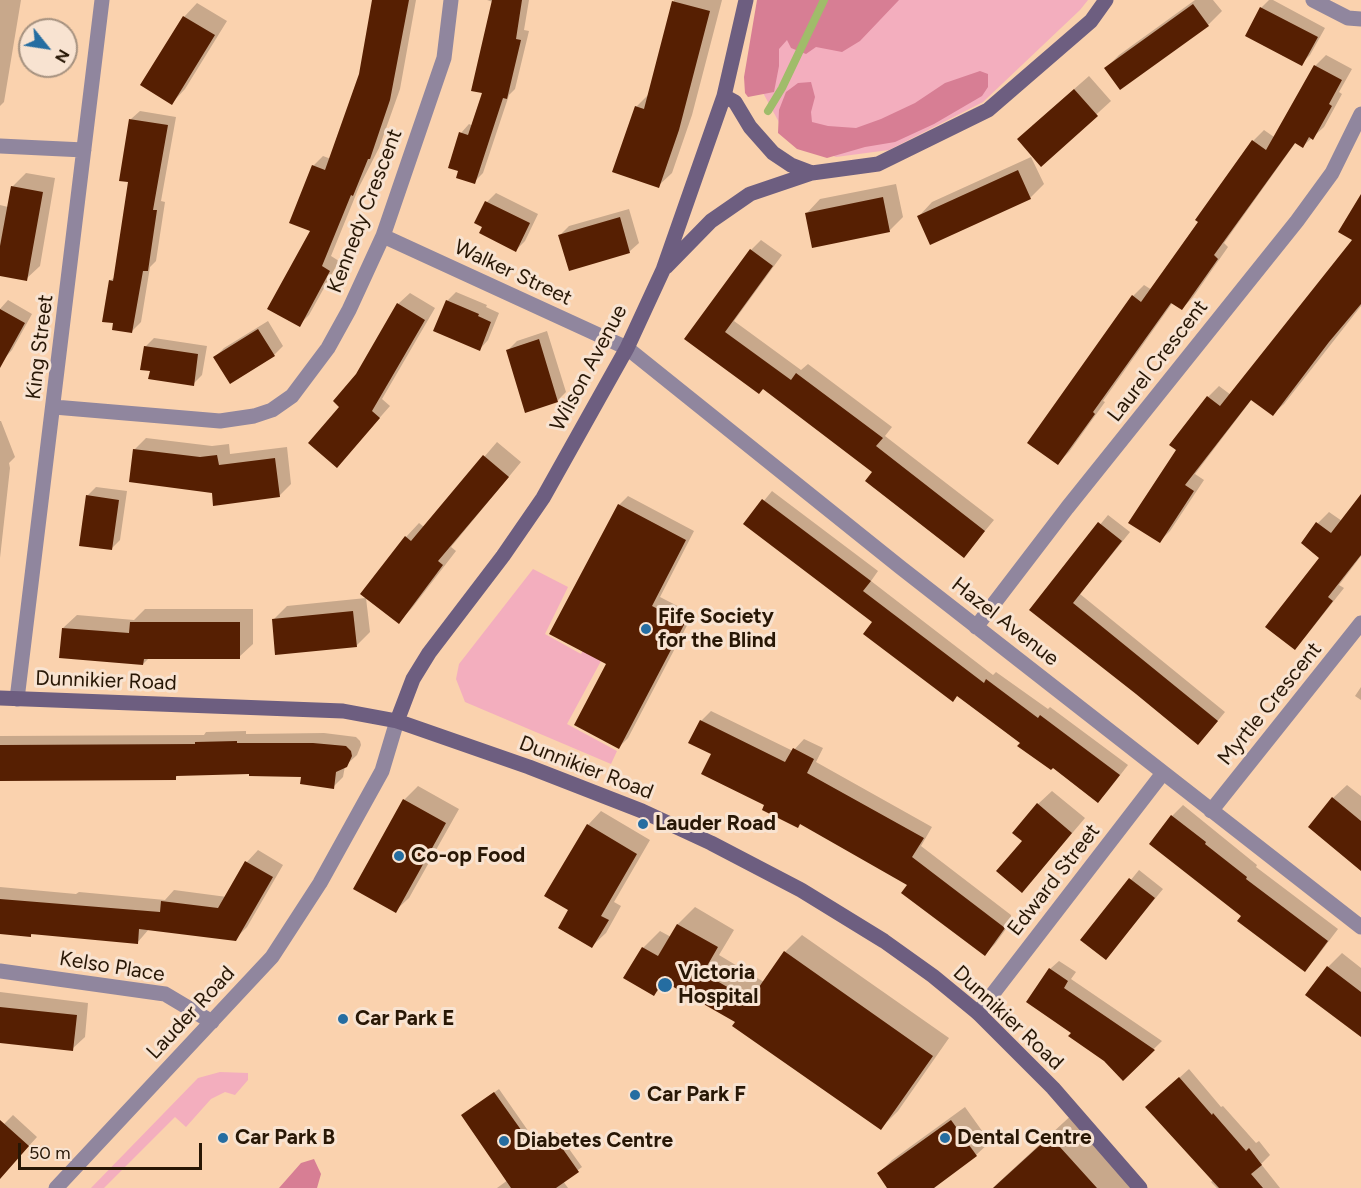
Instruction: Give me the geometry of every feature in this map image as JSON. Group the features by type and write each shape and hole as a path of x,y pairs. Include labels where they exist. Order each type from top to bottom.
{"street":[{"name":"King Street","path":"17,699 102,0"},
{"name":"Kennedy Crescent","path":"54,407 220,421 272,411 292,396 328,348 349,310 382,236 444,58 451,0"},
{"name":"Wilson Avenue","path":"397,721 413,679 429,653 543,498 627,348 663,270 724,96 746,0"},
{"path":"663,270 711,221 750,194 812,173 878,164 988,110 1091,21 1106,0"},
{"path":"1313,0 1348,18 1361,19"},
{"path":"724,96 735,102 750,127 773,153 790,165 812,173"},
{"name":"Laurel Crescent","path":"976,627 1067,508 1297,221 1332,173 1361,114"},
{"path":"0,146 84,150"},
{"name":"Walker Street","path":"382,236 627,348"},
{"name":"Hazel Avenue","path":"627,348 976,627 1361,927"},
{"name":"Myrtle Crescent","path":"1211,811 1361,623"},
{"name":"Dunnikier Road","path":"0,698 330,710 397,721 529,767 642,811 711,843 801,890 884,941 933,976 978,1013 1053,1088 1140,1188"},
{"name":"Lauder Road","path":"56,1188 272,957 320,883 382,771 397,721"},
{"name":"Edward Street","path":"978,1013 1163,773"},
{"name":"Kelso Place","path":"0,971 165,994 212,1022"}],"shaded area":[{"path":"757,0 899,0 860,41 842,52 816,47 806,54 791,48 787,40 779,49 779,66 774,92 748,97 745,93 744,77"},
{"path":"773,0 1088,0 983,102 889,150 836,157 787,137 762,91"},
{"path":"980,71 988,74 988,87 982,96 934,124 895,142 865,147 827,158 797,149 778,133 779,110 786,92 798,83 811,82 815,97 811,112 812,122 828,126 856,128 915,103 945,83"},
{"path":"533,569 568,587 545,634 581,654 597,625 615,635 567,724 617,751 611,764 465,702 456,679 459,664"},
{"path":"220,1072 248,1073 248,1080 235,1095 225,1092 211,1099 186,1127 175,1117 104,1188 91,1188 198,1078"},
{"path":"314,1159 321,1174 317,1188 279,1188 301,1163"}],"building":[{"path":"372,0 409,0 390,100 370,159 368,159 353,196 351,195 322,266 330,271 300,327 267,309 310,231 289,223 312,165 325,170 359,74"},
{"path":"492,0 522,0 516,39 521,40 507,99 503,98 475,184 456,178 458,171 448,168 459,132 468,135 482,93 471,91"},
{"path":"672,1 710,11 679,130 659,188 612,172 635,106 644,109"},
{"path":"1193,4 1209,26 1120,90 1104,68"},
{"path":"1260,7 1318,37 1302,66 1245,36"},
{"path":"183,16 215,35 172,105 140,85"},
{"path":"1314,65 1342,80 1329,104 1332,106 1313,140 1309,137 1303,148 1295,143 1214,255 1218,259 1182,310 1171,303 1058,465 1027,443 1132,295 1141,302 1198,222 1195,220 1252,140 1266,150"},
{"path":"1074,89 1098,116 1041,167 1017,139"},
{"path":"129,119 168,125 153,210 157,210 148,271 143,271 132,333 112,330 113,323 102,322 109,280 113,281 128,182 119,181"},
{"path":"1018,170 1031,199 930,245 917,216"},
{"path":"11,186 43,192 27,281 0,276 0,246"},
{"path":"1361,194 1361,304 1273,416 1251,400 1185,485 1194,491 1160,543 1128,523 1176,450 1169,445 1207,396 1220,406 1352,240 1338,232"},
{"path":"883,197 890,232 812,248 805,213"},
{"path":"485,201 530,223 516,252 479,233 482,227 474,223"},
{"path":"620,217 630,253 569,271 558,235"},
{"path":"750,249 773,266 725,332 791,380 796,373 883,438 876,446 985,531 964,558 865,481 872,472 763,389 759,394 684,339"},
{"path":"446,300 479,314 478,316 491,322 480,351 433,331"},
{"path":"397,303 425,320 372,411 380,418 337,468 308,443 339,407 333,401 356,374"},
{"path":"0,309 25,323 0,368"},
{"path":"258,329 275,356 230,384 213,357"},
{"path":"539,339 558,402 525,413 506,350"},
{"path":"144,346 198,354 194,386 148,379 150,371 140,370"},
{"path":"133,449 200,457 217,455 219,465 275,458 280,497 213,506 212,493 129,482"},
{"path":"483,455 509,477 438,561 443,565 399,624 360,594 405,536 411,541"},
{"path":"1361,494 1361,555 1328,597 1333,601 1295,650 1265,627 1319,558 1301,543 1316,522 1331,533"},
{"path":"86,495 119,500 112,550 79,546"},
{"path":"762,499 871,581 863,591 984,683 986,679 1038,718 1040,715 1120,775 1098,803 1053,768 1051,770 1017,746 1020,743 957,696 953,702 863,634 872,622 743,524"},
{"name":"Fife Society for the Blind","path":"618,504 686,540 652,606 685,623 619,749 574,725 606,664 549,634"},
{"path":"1098,522 1122,541 1073,603 1218,721 1198,745 1029,610"},
{"path":"353,611 357,647 275,655 272,619"},
{"path":"130,622 240,622 240,659 144,659 143,665 59,658 62,628 129,633"},
{"path":"700,720 785,762 793,748 814,759 807,773 924,838 912,857 1005,928 985,956 901,893 907,885 800,824 798,828 762,810 764,805 701,774 711,754 688,743"},
{"path":"237,741 237,743 313,743 346,746 352,756 347,767 336,772 334,789 300,784 301,777 249,776 249,774 176,776 176,780 0,781 0,745 195,744 195,742"},
{"path":"1332,797 1361,821 1361,871 1308,827"},
{"name":"Co-op Food","path":"403,799 446,823 396,913 353,889"},
{"path":"1037,803 1072,833 1022,893 996,871 1022,841 1012,833"},
{"path":"1171,815 1206,842 1205,844 1247,877 1246,879 1328,941 1305,972 1237,921 1241,916 1149,844"},
{"path":"587,824 637,854 601,916 609,920 592,948 558,928 568,910 544,896"},
{"path":"245,861 273,877 236,941 139,929 138,944 31,934 31,937 0,934 0,899 160,912 161,901 218,908"},
{"path":"1129,878 1155,898 1106,960 1080,940"},
{"path":"677,924 718,947 703,973 750,1000 784,951 933,1056 881,1130 732,1026 735,1022 663,981 654,996 623,978 642,947 658,956"},
{"path":"1327,966 1361,992 1361,1037 1305,995"},
{"path":"1049,968 1068,981 1064,988 1155,1050 1123,1081 1104,1061 1068,1036 1071,1033 1026,1002"},
{"path":"0,1007 77,1015 73,1051 0,1043"},
{"path":"1179,1077 1246,1151 1249,1148 1262,1165 1251,1174 1263,1188 1219,1188 1145,1107"},
{"name":"Diabetes Centre","path":"494,1092 534,1148 553,1135 579,1172 556,1188 511,1188 461,1115"},
{"path":"0,1120 29,1146 0,1179"},
{"name":"Dental Centre","path":"951,1120 977,1156 934,1188 887,1188 877,1173"},
{"path":"1050,1136 1097,1188 993,1188"}],"waterway":[{"path":"768,111 782,88 824,0"}],"place":[{"name":"Fife Society for the Blind","path":"646,629"},
{"name":"Lauder Road","path":"643,824"},
{"name":"Co-op Food","path":"399,856"},
{"name":"Victoria Hospital","path":"665,985"},
{"name":"Car Park E","path":"343,1019"},
{"name":"Car Park F","path":"635,1095"},
{"name":"Car Park B","path":"223,1138"},
{"name":"Dental Centre","path":"945,1138"},
{"name":"Diabetes Centre","path":"504,1141"}]}
